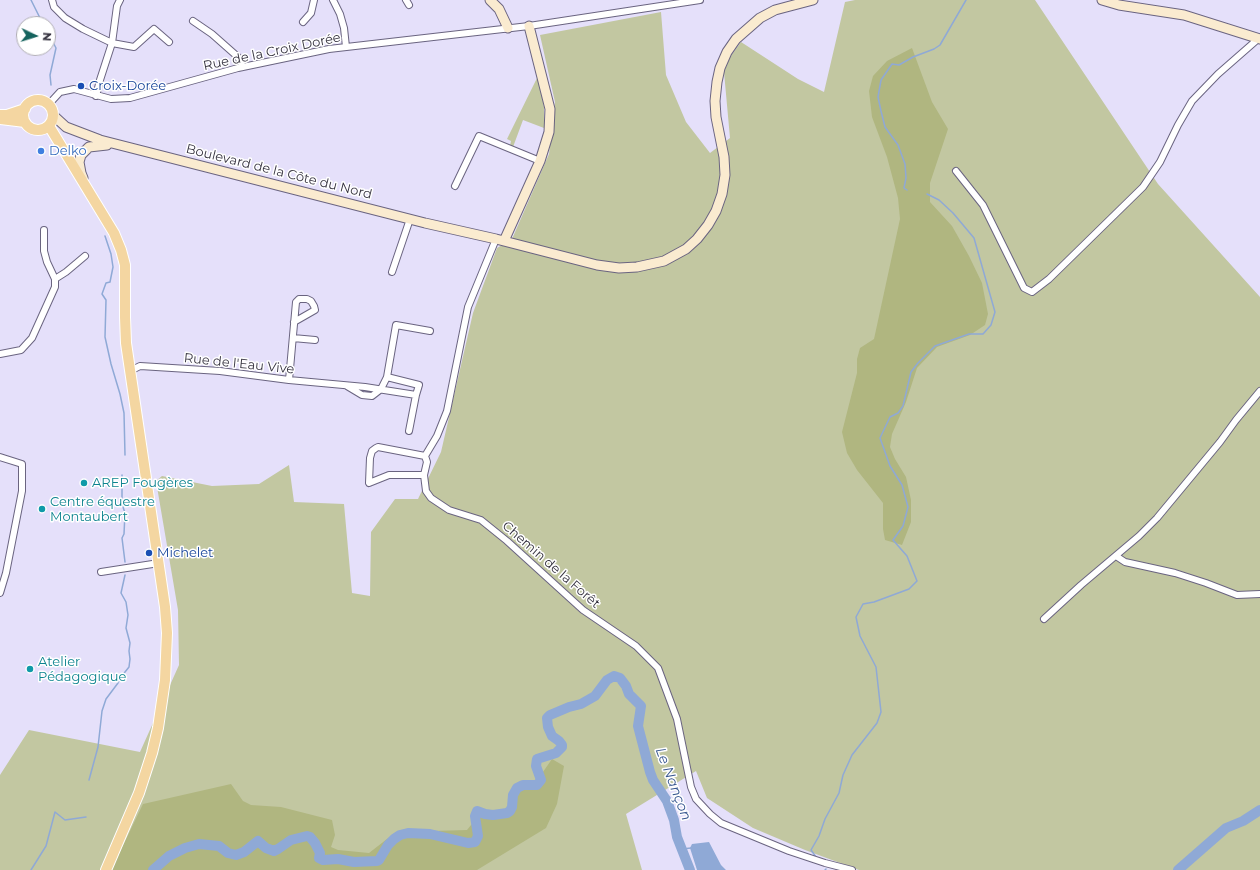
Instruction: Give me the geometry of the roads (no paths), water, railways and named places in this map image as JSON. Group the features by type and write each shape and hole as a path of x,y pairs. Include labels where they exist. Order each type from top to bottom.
{"main road":[{"path":"490,0 499,9 508,28"},
{"name":"Boulevard de la Côte du Nord","path":"51,121 120,146 410,219 597,264 619,268 651,265 664,261 686,249 697,239 708,225 716,211 722,194 725,175 724,157 716,117 715,101 720,68 727,52 736,39 760,18 775,10 812,0"},
{"path":"1102,0 1184,15 1259,39"},
{"path":"500,240 540,161 549,132 550,109 528,26"},
{"path":"25,122 25,109 29,103 38,99 49,104 53,111 51,121 66,152 82,182 108,223"},
{"path":"0,115 7,115 25,109"},
{"path":"0,119 25,122 29,126 40,130 51,121"},
{"path":"106,870 139,793 152,753 158,728 165,680 166,633 159,563 130,371 124,317 125,265 118,241 81,173 79,162 80,155 89,147 100,145 120,146"}],"street":[{"path":"52,0 54,7 64,18 112,43 134,47 154,28 169,42"},
{"path":"96,96 112,43 117,6 120,0"},
{"path":"303,22 311,13 314,0"},
{"path":"333,0 340,14 344,28 346,47"},
{"name":"Rue de la Croix Dorée","path":"49,104 60,92 74,89 111,99 130,98 243,67 329,49 528,26 700,0"},
{"path":"193,21 212,34 238,57 243,67"},
{"path":"956,171 983,204 1024,288 1032,292 1049,279 1143,187 1160,162 1178,125 1192,101 1218,74 1259,39"},
{"path":"454,186 479,136 540,161"},
{"path":"392,272 410,219"},
{"path":"0,354 21,350 32,338 55,287 55,279 47,262 44,251 44,230"},
{"path":"424,475 389,475 368,483 372,451 378,447 425,456 438,436 447,411 468,307 500,240"},
{"path":"55,279 85,256"},
{"path":"289,380 294,322"},
{"path":"381,389 387,377 396,325 430,331"},
{"path":"293,338 315,340"},
{"name":"Rue de l'Eau Vive","path":"130,371 140,366 220,371 289,380 381,389 416,395"},
{"path":"387,377 419,385 409,431"},
{"path":"1044,618 1158,518 1260,391"},
{"name":"Chemin de la Forêt","path":"425,456 427,462 424,475 426,491 431,498 449,510 481,520 507,541 583,610 636,646 658,668 677,719 691,787 696,799 710,814 721,823 783,848 825,863 852,870"},
{"path":"0,457 22,464 22,490 3,573 0,593"},
{"path":"1116,556 1125,562 1175,573 1237,595 1260,594"},
{"path":"101,572 159,563"}],"water":[{"path":"709,842 721,865 726,870 697,870 690,848 692,844"}],"waterway":[{"path":"31,0 39,16"},
{"path":"907,190 904,188 906,178 905,164 898,145 885,127 881,111 878,97 881,80 892,64 899,65 940,45 966,0"},
{"path":"51,85 50,75 54,56"},
{"path":"816,857 811,850 839,793 843,775 852,755 877,723 881,712 876,667 860,636 856,617 863,604 874,602 909,589 917,581 907,556 893,540 903,526 908,507 902,485 890,466 880,438 890,417 898,413 903,406 911,372 918,363 935,346 969,334 983,334 991,325 995,312 974,238 953,213 939,200 927,194"},
{"path":"105,236 111,254 113,267 110,282 106,283 102,294 106,300 105,337 124,413 125,455"},
{"path":"122,475 122,504 125,513 124,534 122,538 125,562"},
{"path":"89,780 98,747 102,711 106,699 129,667 130,643 126,628 128,615 126,602 121,593 125,575"},
{"name":"Le Nançon","path":"153,870 169,856 185,848 199,844 219,846 228,853 236,855 244,852 258,841 266,848 274,851 291,840 307,836 310,837 315,843 320,853 319,858 323,860 338,859 354,862 379,860 388,845 394,839 400,835 408,833 430,834 468,843 475,842 478,836 475,816 477,811 493,815 507,813 510,811 512,807 513,795 517,788 523,785 537,785 541,780 536,766 537,759 556,753 562,747 559,741 552,736 548,727 547,718 550,715 581,704 595,696 607,680 614,676 620,678 626,686 629,694 641,706 638,726 650,772 653,780 667,801 674,820 677,837 690,870"},
{"name":"Le Nançon","path":"1178,870 1226,828 1243,821 1260,810"},
{"path":"31,870 46,846 55,812 65,820 86,817"},
{"path":"682,849 691,848"}],"place":[{"name":"Croix-Dorée","path":"81,86"},
{"name":"Delko","path":"41,151"},
{"name":"AREP Fougères","path":"84,483"},
{"name":"Centre équestre Montaubert","path":"42,509"},
{"name":"Michelet","path":"149,553"},
{"name":"Atelier Pédagogique","path":"30,669"}]}
